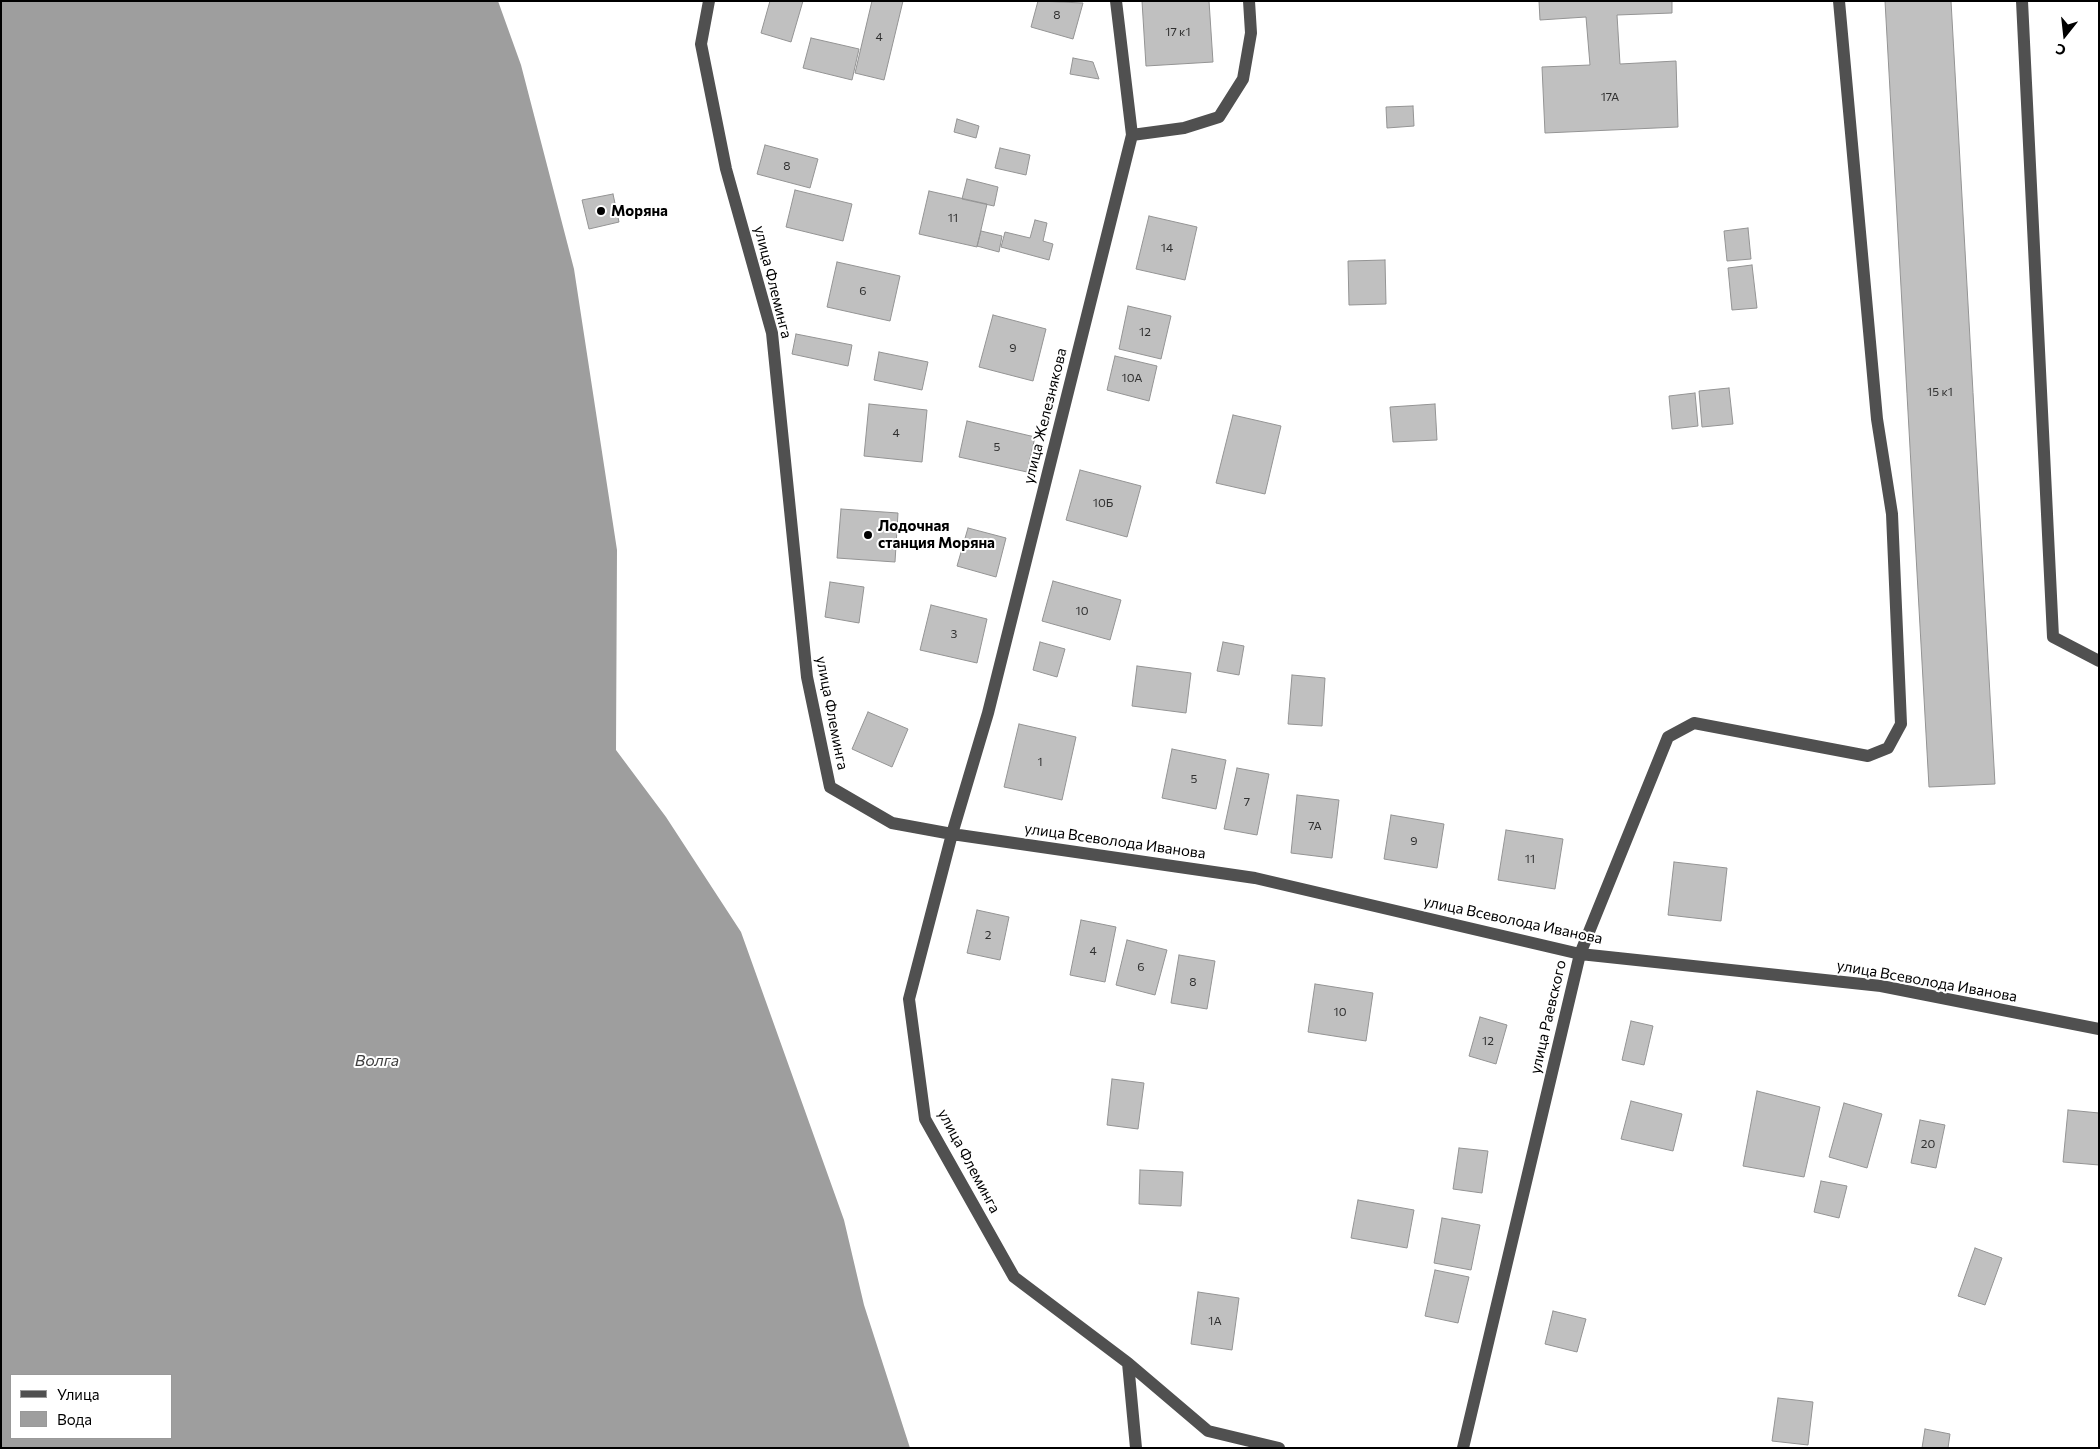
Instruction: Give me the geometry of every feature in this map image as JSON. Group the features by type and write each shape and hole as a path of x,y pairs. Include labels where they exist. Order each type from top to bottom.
{"street":[{"name":"улица Флеминга","path":"709,1 701,44 726,170 772,333 807,677 830,787 892,823 952,834 909,998 925,1119 1014,1277 1128,1363 1208,1431 1279,1448"},
{"name":"улица Железнякова","path":"952,834 988,713 1132,135 1116,1"},
{"path":"1132,135 1184,128 1219,117 1244,79 1251,33 1249,1"},
{"name":"улица Раевского","path":"1463,1448 1580,954 1668,737 1694,723 1868,756 1888,748 1901,724 1892,514 1877,419 1839,1"},
{"path":"2022,1 2053,637 2099,661"},
{"name":"улица Всеволода Иванова","path":"952,834 1254,878 1580,954 1880,986 2099,1029"},
{"path":"1128,1363 1136,1448"}],"water":[{"name":"Волга","path":"1,1 498,1 521,65 574,269 617,550 616,750 666,817 741,932 844,1220 864,1305 910,1448 1,1448"}],"building":[{"path":"770,1 803,1 791,42 761,33"},
{"path":"872,1 903,1 884,80 855,73"},
{"path":"1038,1 1083,3 1073,39 1031,27"},
{"path":"1142,1 1209,1 1213,62 1146,66"},
{"path":"1539,1 1672,1 1672,13 1617,15 1620,64 1676,61 1678,127 1545,133 1542,67 1590,65 1586,17 1540,20"},
{"path":"1885,1 1951,1 1995,784 1929,787"},
{"path":"811,38 859,49 852,80 803,68"},
{"path":"1073,58 1093,62 1099,79 1070,74"},
{"path":"1413,106 1414,126 1387,128 1386,107"},
{"path":"957,119 979,126 976,138 954,132"},
{"path":"765,145 818,159 810,188 757,174"},
{"path":"1000,148 1030,155 1026,175 995,168"},
{"path":"967,179 998,187 994,206 962,199"},
{"path":"795,190 852,204 843,241 786,227"},
{"path":"929,191 987,204 977,247 919,234"},
{"name":"Моряна","path":"613,194 619,222 589,229 582,200"},
{"path":"1149,216 1197,227 1185,280 1136,269"},
{"path":"1035,220 1047,223 1043,241 1053,244 1049,260 1001,247 1005,232 1030,238"},
{"path":"1748,228 1751,259 1727,261 1724,231"},
{"path":"981,231 1002,236 999,252 977,246"},
{"path":"1385,260 1386,304 1349,305 1348,261"},
{"path":"837,262 900,276 890,321 827,307"},
{"path":"1752,265 1757,308 1732,310 1728,268"},
{"path":"1128,306 1171,316 1161,359 1119,349"},
{"path":"993,315 1046,329 1033,381 979,367"},
{"path":"796,334 852,345 848,366 792,354"},
{"path":"879,352 928,362 922,390 874,380"},
{"path":"1115,356 1157,366 1149,401 1107,390"},
{"path":"1729,388 1733,424 1702,427 1699,391"},
{"path":"1695,393 1698,426 1672,429 1669,396"},
{"path":"869,404 927,410 922,462 864,456"},
{"path":"1435,404 1437,440 1393,442 1390,407"},
{"path":"1233,415 1281,426 1265,494 1216,483"},
{"path":"967,421 1035,437 1027,472 959,457"},
{"path":"1080,470 1141,486 1127,537 1066,520"},
{"name":"Лодочная станция Моряна","path":"841,509 898,513 895,562 837,558"},
{"path":"968,528 1006,538 996,577 957,566"},
{"path":"1053,581 1121,600 1110,640 1042,621"},
{"path":"830,582 864,587 859,623 825,617"},
{"path":"931,605 987,619 977,663 920,650"},
{"path":"1040,642 1065,649 1057,677 1033,670"},
{"path":"1223,642 1244,646 1239,675 1217,671"},
{"path":"1137,666 1191,673 1186,713 1132,706"},
{"path":"1292,675 1325,678 1322,726 1288,724"},
{"path":"868,712 908,729 892,767 852,749"},
{"path":"1019,724 1076,737 1062,800 1004,787"},
{"path":"1172,749 1226,760 1216,809 1162,798"},
{"path":"1237,768 1269,774 1257,835 1224,829"},
{"path":"1297,795 1339,800 1332,858 1291,853"},
{"path":"1391,815 1444,824 1437,868 1384,859"},
{"path":"1506,830 1563,839 1555,889 1498,880"},
{"path":"1674,862 1727,868 1721,921 1668,915"},
{"path":"977,910 1009,917 1000,960 967,953"},
{"path":"1081,920 1116,927 1105,982 1070,975"},
{"path":"1127,940 1167,950 1155,995 1116,985"},
{"path":"1179,955 1215,961 1207,1009 1171,1003"},
{"path":"1315,984 1373,993 1366,1041 1308,1032"},
{"path":"1480,1017 1507,1025 1496,1064 1469,1056"},
{"path":"1631,1021 1653,1026 1644,1065 1622,1060"},
{"path":"1112,1079 1144,1083 1138,1129 1107,1125"},
{"path":"1757,1091 1820,1107 1804,1177 1743,1166"},
{"path":"1631,1101 1682,1114 1673,1151 1621,1139"},
{"path":"1844,1103 1882,1114 1867,1168 1829,1157"},
{"path":"2068,1110 2099,1113 2099,1165 2063,1162"},
{"path":"1920,1120 1945,1125 1936,1168 1911,1163"},
{"path":"1459,1148 1488,1151 1482,1193 1453,1189"},
{"path":"1140,1170 1183,1172 1181,1206 1139,1204"},
{"path":"1821,1181 1847,1186 1839,1218 1814,1212"},
{"path":"1358,1200 1414,1210 1407,1248 1351,1238"},
{"path":"1442,1218 1480,1225 1471,1270 1434,1263"},
{"path":"1975,1248 2002,1258 1985,1305 1958,1296"},
{"path":"1435,1270 1469,1277 1458,1323 1425,1316"},
{"path":"1198,1292 1239,1298 1232,1350 1191,1344"},
{"path":"1553,1311 1586,1319 1577,1352 1545,1344"},
{"path":"1778,1398 1813,1402 1808,1445 1772,1441"},
{"path":"1925,1429 1950,1434 1948,1448 1922,1448"}],"place":[{"name":"Моряна","path":"601,211"},
{"name":"Лодочная станция Моряна","path":"868,535"}]}
